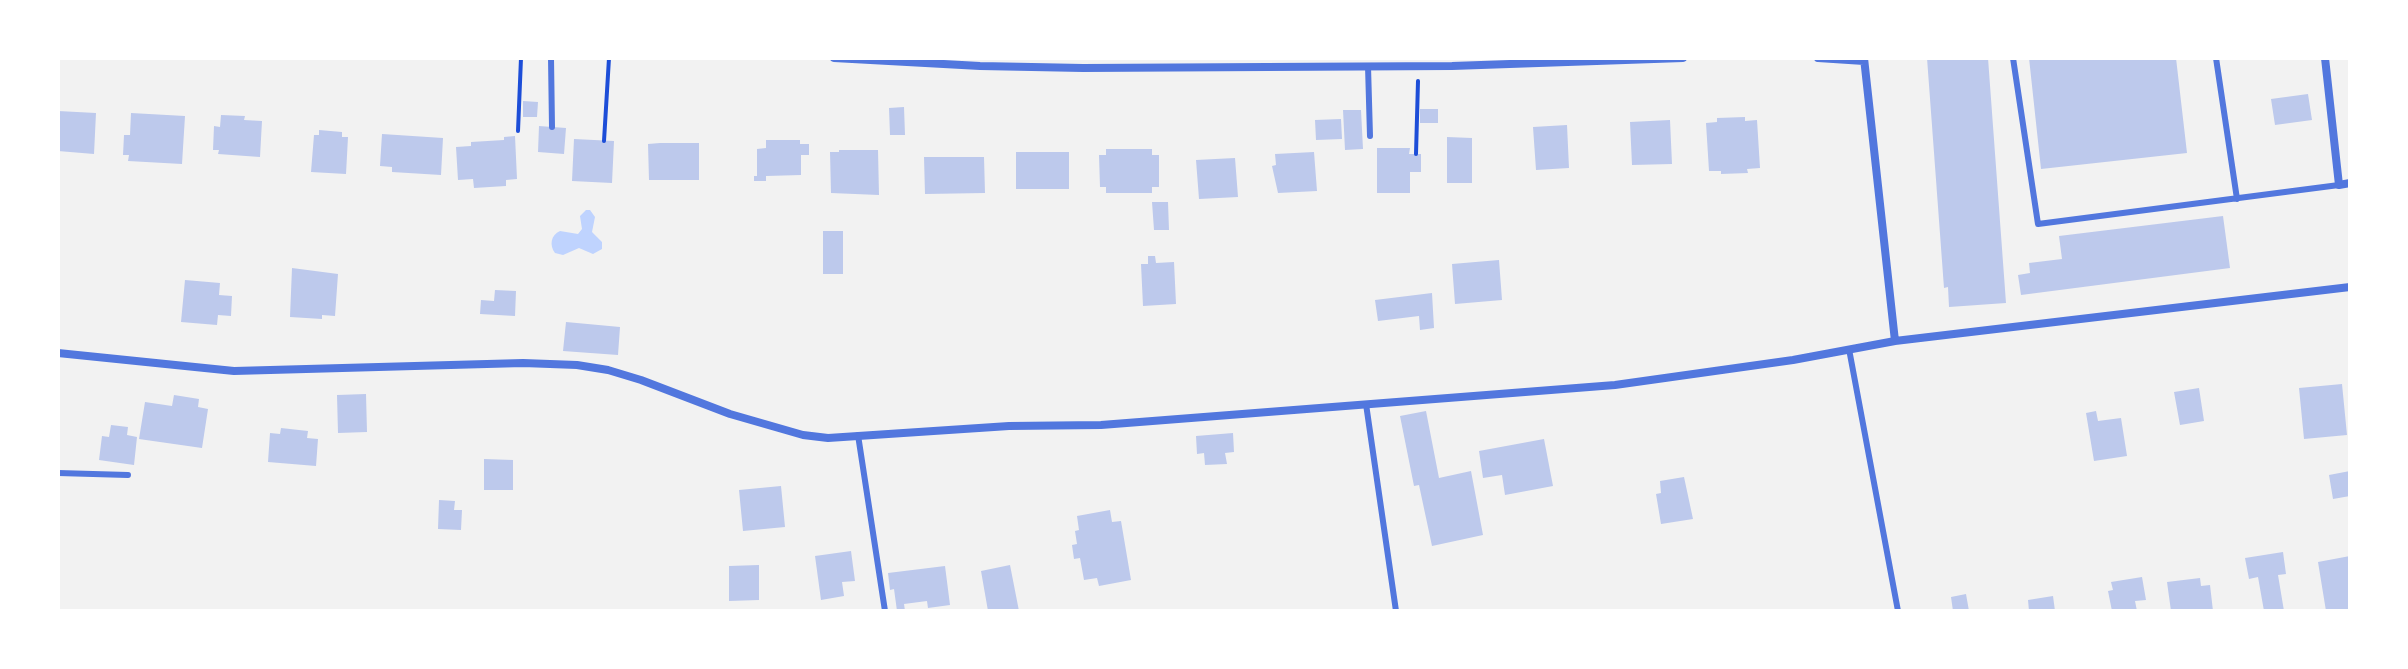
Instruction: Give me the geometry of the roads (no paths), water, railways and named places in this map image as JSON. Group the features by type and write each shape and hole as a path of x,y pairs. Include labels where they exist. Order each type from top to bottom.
{"street":[{"path":"834,58 1083,68 1418,66 1452,62 1683,58"},
{"path":"1083,58 1083,68"},
{"path":"1818,58 1864,60 1895,341"},
{"path":"2325,58 2339,185 2350,183"},
{"path":"58,353 234,371 523,363 577,365 608,370 730,414 803,435 828,438 1009,426 1101,425 1615,385 1793,360 1895,341 2350,287"}],"lane":[{"path":"551,58 552,127"},
{"path":"2013,58 2038,224 2339,185"},
{"path":"2216,58 2237,199"},
{"path":"1368,66 1370,136"},
{"path":"1849,349 1898,611"},
{"path":"1366,404 1396,611"},
{"path":"858,435 885,611"},
{"path":"58,473 128,475"}],"water":[{"path":"590,210 595,217 592,232 602,242 602,249 593,254 579,248 563,255 555,253 552,244 555,235 560,231 578,234 582,229 580,216"}]}
